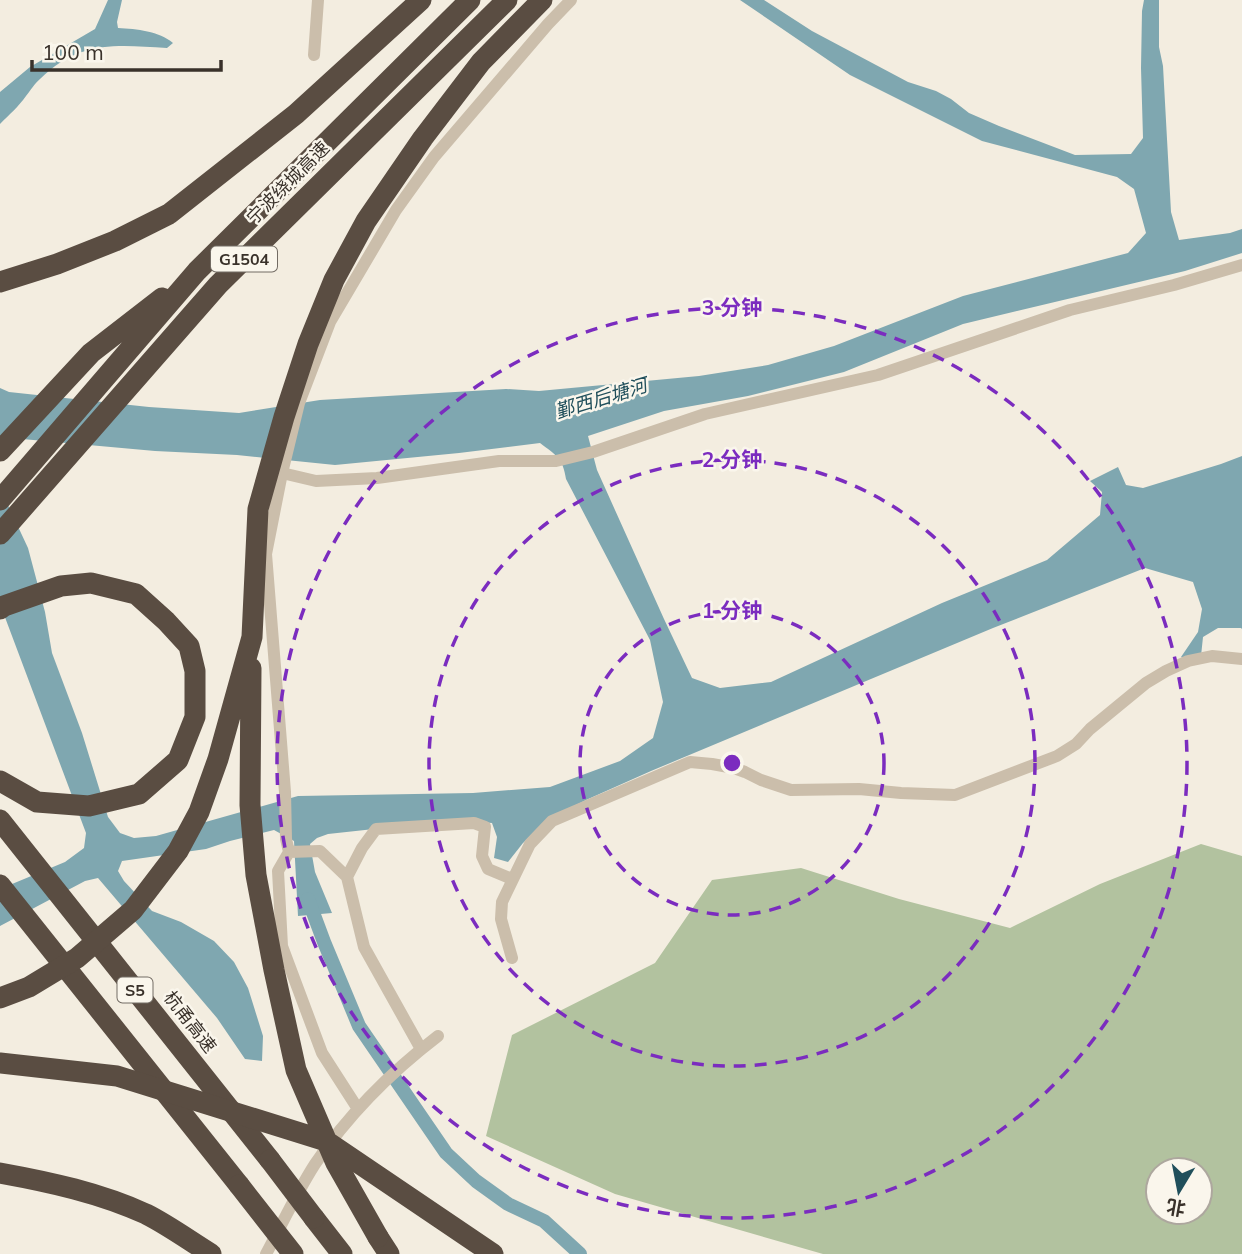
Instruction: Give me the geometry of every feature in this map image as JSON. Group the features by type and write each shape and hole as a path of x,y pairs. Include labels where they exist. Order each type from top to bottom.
{"highway":[{"path":"0,282 58,264 115,241 169,214 296,114 421,0"},
{"name":"宁波绕城高速","path":"0,500 197,271 470,0"},
{"name":"宁波绕城高速","path":"0,534 218,285 507,0"},
{"path":"384,1245 337,1163 296,1070 256,875 250,805 250,742 258,509 308,344 334,280 366,221 423,138 481,62 542,0"},
{"path":"0,451 91,353 197,271"},
{"path":"0,609 61,586 91,583 136,594 166,621 188,646 195,671 195,717 178,760 139,794 89,806 37,802 0,781"},
{"path":"0,998 29,987 77,958 133,910 178,851 199,812 218,759 252,637"},
{"name":"杭甬高速","path":"0,820 342,1254"},
{"name":"S5","path":"0,885 293,1254"},
{"path":"0,1063 117,1076 326,1142 494,1254"},
{"path":"0,1173 51,1182 102,1197 147,1215 211,1254"}],"street":[{"path":"314,55 318,0"},
{"path":"358,1109 322,1053 282,946 278,871 287,846 285,792 266,554 299,403 330,322 396,210 434,157 548,23 571,0"},
{"path":"282,473 316,481 377,478 499,461 556,461 593,452 705,414 878,375 1070,310 1174,285 1242,265"},
{"path":"512,958 501,919 502,902 530,845 552,821 690,762 734,768 791,790 859,789 954,795 1057,756 1076,744 1090,729 1146,683 1166,671 1188,661 1212,656 1242,659"},
{"path":"347,877 362,848 376,829 474,823 485,827 482,856 488,869 512,879"},
{"path":"287,846 320,851 347,877 364,947 417,1052"},
{"path":"266,1254 315,1165 358,1109 417,1052 438,1036"}],"green space":[{"path":"1201,844 1242,856 1242,1254 823,1254 615,1194 486,1136 512,1035 655,963 712,880 801,868 899,899 1010,928 1100,884"}],"water":[{"path":"108,0 122,0 118,28 154,33 173,43 167,48 99,48 70,57 38,81 0,124 0,92 30,67 95,29"},
{"name":"鄞西后塘河","path":"740,0 764,0 812,31 908,82 936,91 969,113 1075,155 1131,154 1143,138 1142,11 1144,0 1159,0 1159,47 1163,66 1171,212 1179,240 1242,229 1242,253 1185,271 963,324 844,372 748,396 664,411 588,436 597,470 692,678 720,688 771,682 942,603 1047,560 1100,515 1102,492 1090,481 1118,467 1126,485 1143,488 1242,456 1242,629 1218,628 1203,637 1201,656 1186,660 1181,657 1198,632 1202,609 1193,582 1145,568 993,628 586,800 547,820 508,862 494,858 497,837 492,823 457,820 328,834 317,838 310,844 315,872 332,913 298,916 294,841 274,830 206,849 122,861 118,871 124,881 152,911 181,922 214,941 234,962 248,988 263,1036 262,1061 245,1059 217,1018 98,878 85,881 0,926 0,889 65,862 84,848 86,833 0,604 0,488 28,548 45,612 52,653 82,733 108,817 120,833 134,838 156,836 298,796 473,793 550,787 620,761 653,738 663,702 650,640 566,479 561,462 540,443 335,465 0,437 0,388 9,392 149,407 239,413 320,400 506,389 539,391 699,376 768,365 834,346 963,296 1128,253 1146,233 1134,189 1117,177 982,141 850,75"}],"waterway":[{"path":"308,899 359,1026 446,1153 476,1181 508,1204 544,1221 580,1254"}]}
